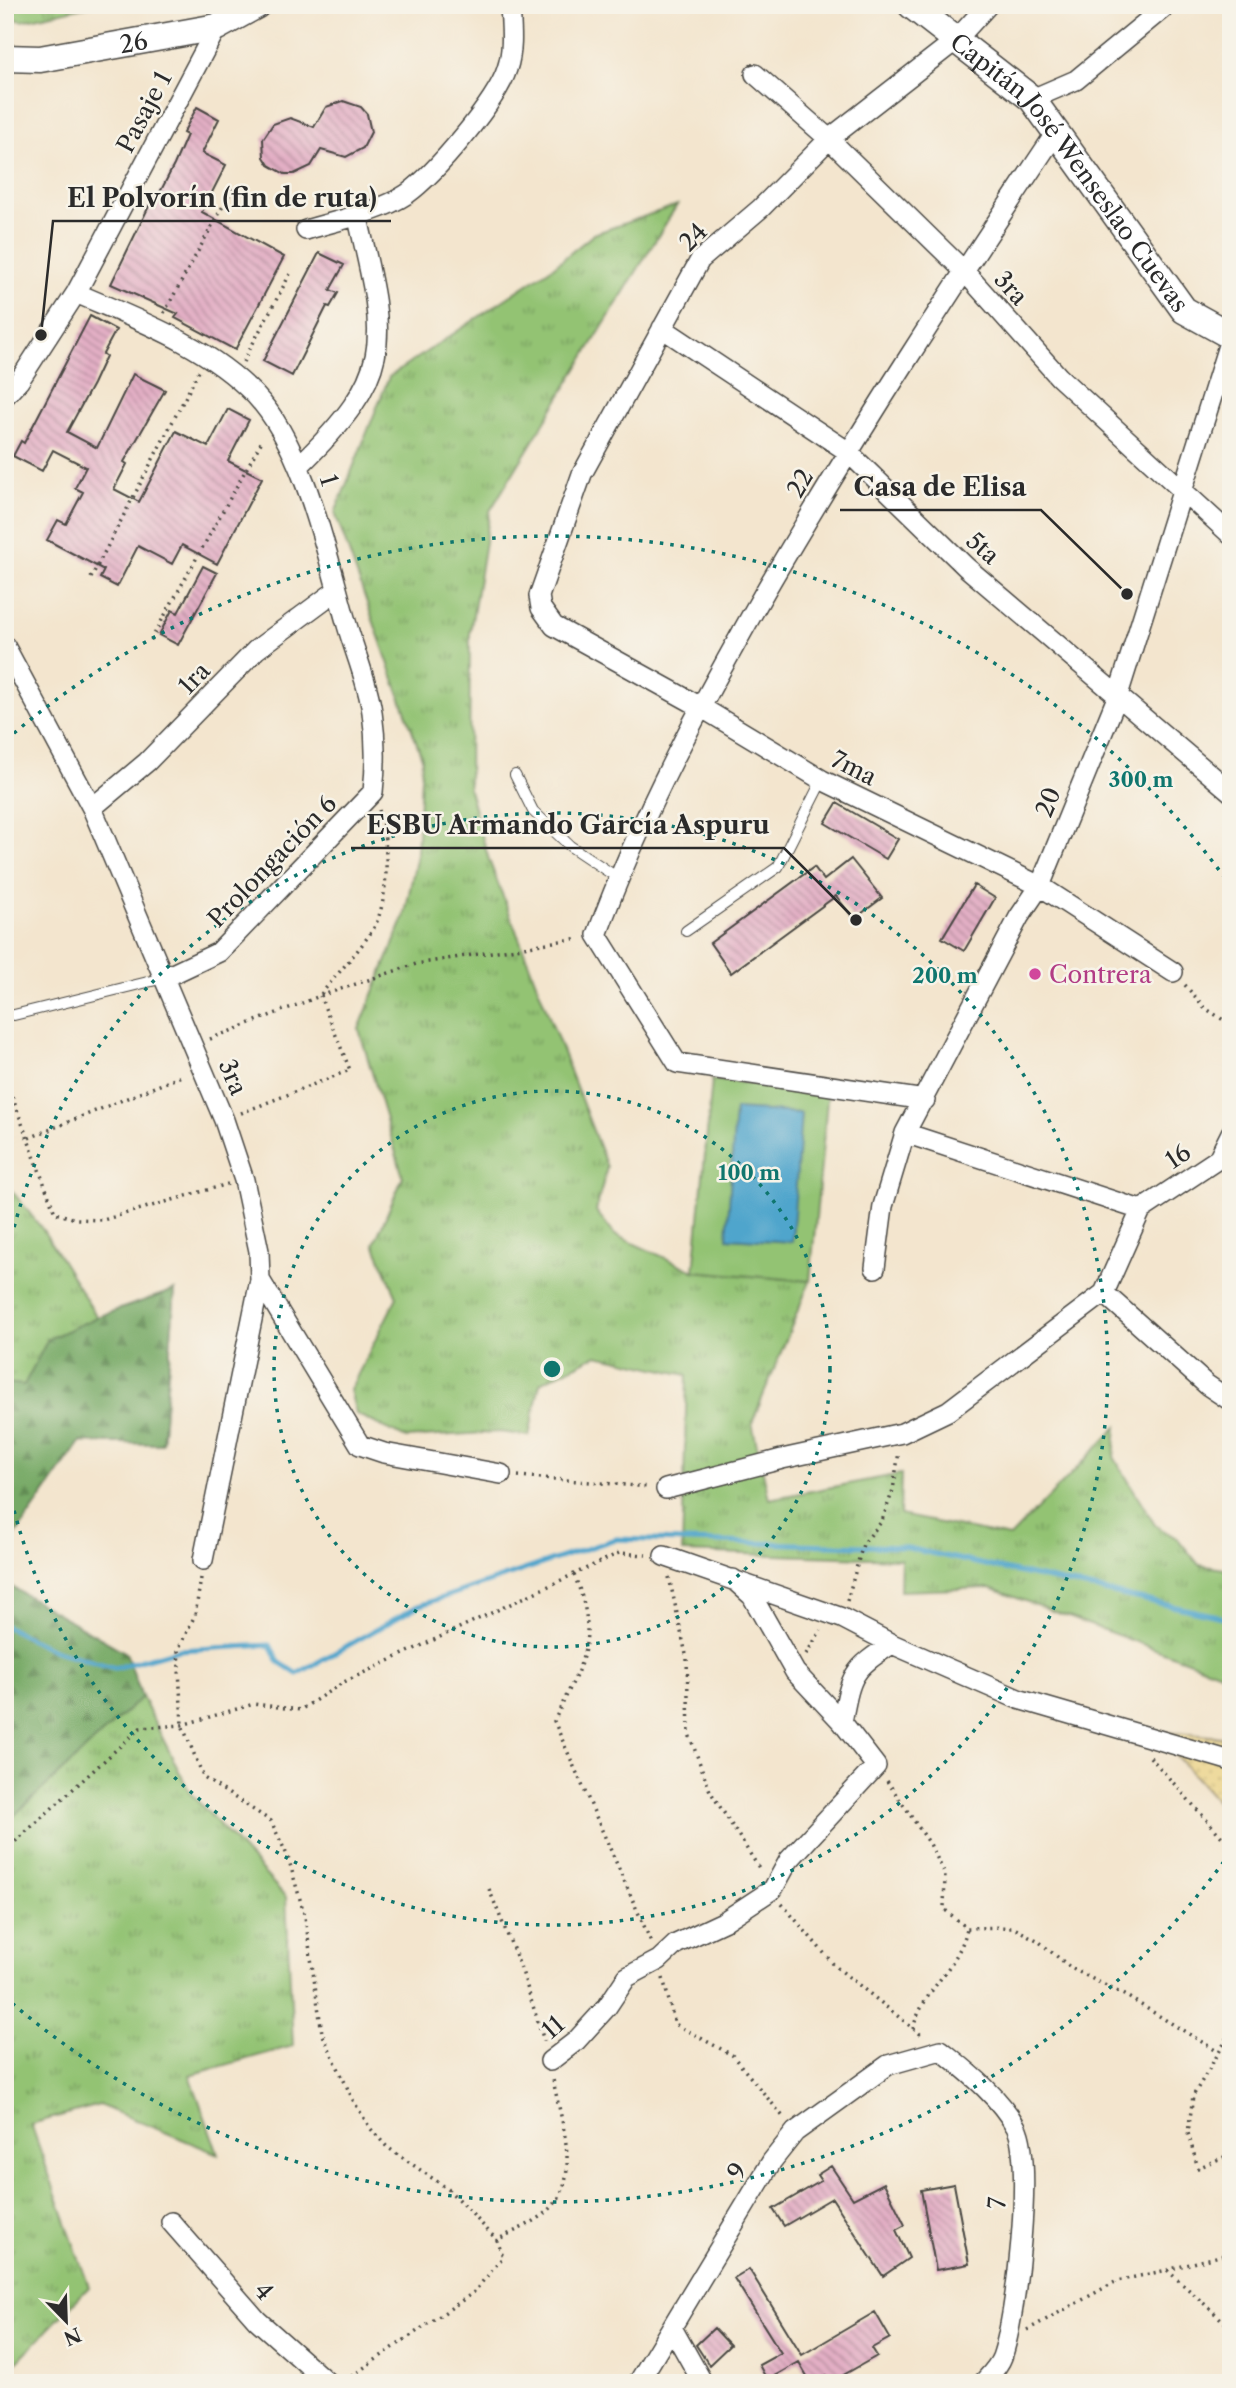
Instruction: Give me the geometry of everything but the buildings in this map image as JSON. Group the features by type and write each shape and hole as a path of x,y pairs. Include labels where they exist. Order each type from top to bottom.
{"street":[{"name":"26","path":"5,58 40,59 217,27 257,5"},
{"path":"306,230 407,194 433,170 492,99 507,71 513,46 510,5"},
{"name":"Capitán José Wenseslao Cuevas","path":"911,5 1032,99 1184,310 1231,336"},
{"name":"24","path":"542,585 582,474 701,260 761,208 829,139 955,41 988,5"},
{"path":"1032,99 1076,80 1167,5"},
{"name":"Pasaje 1","path":"5,397 19,381 76,293 217,27"},
{"name":"3ra","path":"755,74 829,139 964,271 1059,377 1231,535"},
{"name":"22","path":"597,935 618,878 699,706 847,451 1057,131"},
{"path":"299,467 348,414 366,388 375,365 380,335 375,295 357,214"},
{"name":"1","path":"76,293 156,327 207,356 256,395 275,419 299,467 372,711 376,769 373,792"},
{"name":"5ta","path":"662,328 847,451 966,567 1231,792"},
{"name":"20","path":"875,1268 883,1206 905,1133 925,1100 1019,917 1040,886 1118,695 1231,336"},
{"name":"7ma","path":"542,585 541,608 554,626 699,706 822,780 1040,886 1174,972"},
{"name":"1ra","path":"92,808 146,762 256,650 337,590"},
{"name":"3ra","path":"5,646 92,808 224,1120 244,1180 259,1251 260,1280 203,1560"},
{"name":"Prolongación 6","path":"164,978 219,952 373,792"},
{"path":"597,935 677,1063 925,1100"},
{"path":"666,1489 782,1459 902,1433 948,1411 1104,1293 1141,1210 905,1133"},
{"name":"16","path":"1141,1210 1218,1159 1231,1133"},
{"path":"260,1280 360,1445 384,1453 501,1474"},
{"path":"1104,1293 1207,1385 1231,1401"},
{"path":"664,1556 842,1618 892,1644 1018,1699 1231,1761"},
{"path":"733,1579 752,1596 795,1672 842,1722 876,1766"},
{"path":"842,1722 849,1685 859,1665 892,1644"},
{"name":"11","path":"550,2061 576,2041 607,2007 627,1977 659,1960 676,1944 723,1922 773,1889 789,1860 876,1766"},
{"name":"9","path":"638,2383 772,2161 795,2132 888,2065 941,2050"},
{"name":"7","path":"941,2050 992,2096 1017,2129 1023,2191 1013,2310 1001,2360 983,2383"},
{"name":"4","path":"171,2222 257,2320 328,2383"},
{"path":"672,2328 703,2383"}],"lane":[{"path":"515,775 533,811 570,846 618,878"},
{"path":"686,931 778,867 822,780"},
{"path":"14,1015 164,978"}],"path":[{"path":"156,327 234,187"},
{"path":"235,376 290,274"},
{"path":"90,578 207,356"},
{"path":"151,640 275,419"},
{"path":"320,996 374,929 386,878 387,832 373,792"},
{"path":"192,1046 320,996 416,964 597,935"},
{"path":"1174,972 1205,1008 1231,1025"},
{"path":"224,1120 350,1070 320,996"},
{"path":"28,1138 202,1068"},
{"path":"5,1077 55,1213 76,1219 103,1220 244,1180"},
{"path":"795,1672 821,1630 842,1618 863,1544 882,1521 893,1490 902,1433"},
{"path":"501,1474 666,1489"},
{"path":"5,1851 140,1728 182,1725 254,1704 300,1710 344,1682 619,1553 664,1556 687,1659 689,1734 710,1791 794,1921 835,1966 913,2029 917,2012 962,1947 967,1928"},
{"path":"203,1560 195,1615 178,1650 182,1725 204,1777 271,1821 288,1857 305,1917 322,2033 353,2101 387,2147 449,2189 497,2241 503,2257 473,2293 341,2383"},
{"path":"574,1575 584,1599 589,1628 580,1667 554,1721 659,1960 675,2024 732,2054 795,2132"},
{"path":"1125,1729 1231,1847"},
{"path":"876,1766 930,1844 945,1874 943,1909 967,1928 1012,1927 1072,1968 1128,1997 1217,2051"},
{"path":"489,1889 522,1971 550,2061"},
{"path":"1231,2032 1217,2051 1193,2096 1188,2133 1198,2168 1231,2154"},
{"name":"11","path":"497,2241 548,2212 566,2184 567,2158 550,2061"},
{"path":"1007,2342 1116,2281 1231,2253"},
{"path":"1167,2270 1231,2328"}],"green space":[{"path":"5,5 92,5 22,21 5,16"},
{"path":"677,205 490,511 470,633 469,790 489,860 607,1167 596,1211 615,1235 694,1271 810,1281 752,1423 769,1499 901,1474 900,1515 1010,1537 1117,1427 1114,1457 1155,1525 1178,1539 1199,1565 1231,1570 1231,1677 990,1588 900,1591 901,1559 682,1552 687,1375 597,1355 540,1383 529,1436 500,1432 406,1438 356,1414 350,1390 397,1297 374,1244 403,1177 359,1029 404,918 417,855 422,758 335,513 389,377 553,267 594,234"},
{"path":"712,1080 828,1090 810,1281 694,1271"},
{"path":"5,1182 43,1230 97,1317 175,1290 162,1444 80,1442 5,1550"},
{"path":"175,1290 162,1444 80,1442 5,1550 5,1383 24,1385 48,1339 97,1317"},
{"path":"5,1583 126,1653 142,1697 190,1793 286,1897 293,2046 190,2075 218,2154 99,2105 31,2124 89,2287 5,2374"},
{"path":"5,1583 126,1653 142,1697 5,1824"}],"sand":[{"path":"1154,1731 1231,1738 1231,1817"}],"water":[{"path":"735,1109 801,1113 792,1242 727,1238"}],"waterway":[{"path":"5,1626 53,1650 115,1668 178,1650 270,1645 279,1662 297,1674 418,1606 615,1539 903,1547 1231,1619"}],"place":[{"name":"El Polvorín (fin de ruta)","path":"41,335"},
{"name":"Casa de Elisa","path":"1127,594"},
{"name":"ESBU Armando García Aspuru","path":"856,920"},
{"name":"Contrera","path":"1035,974"}]}
